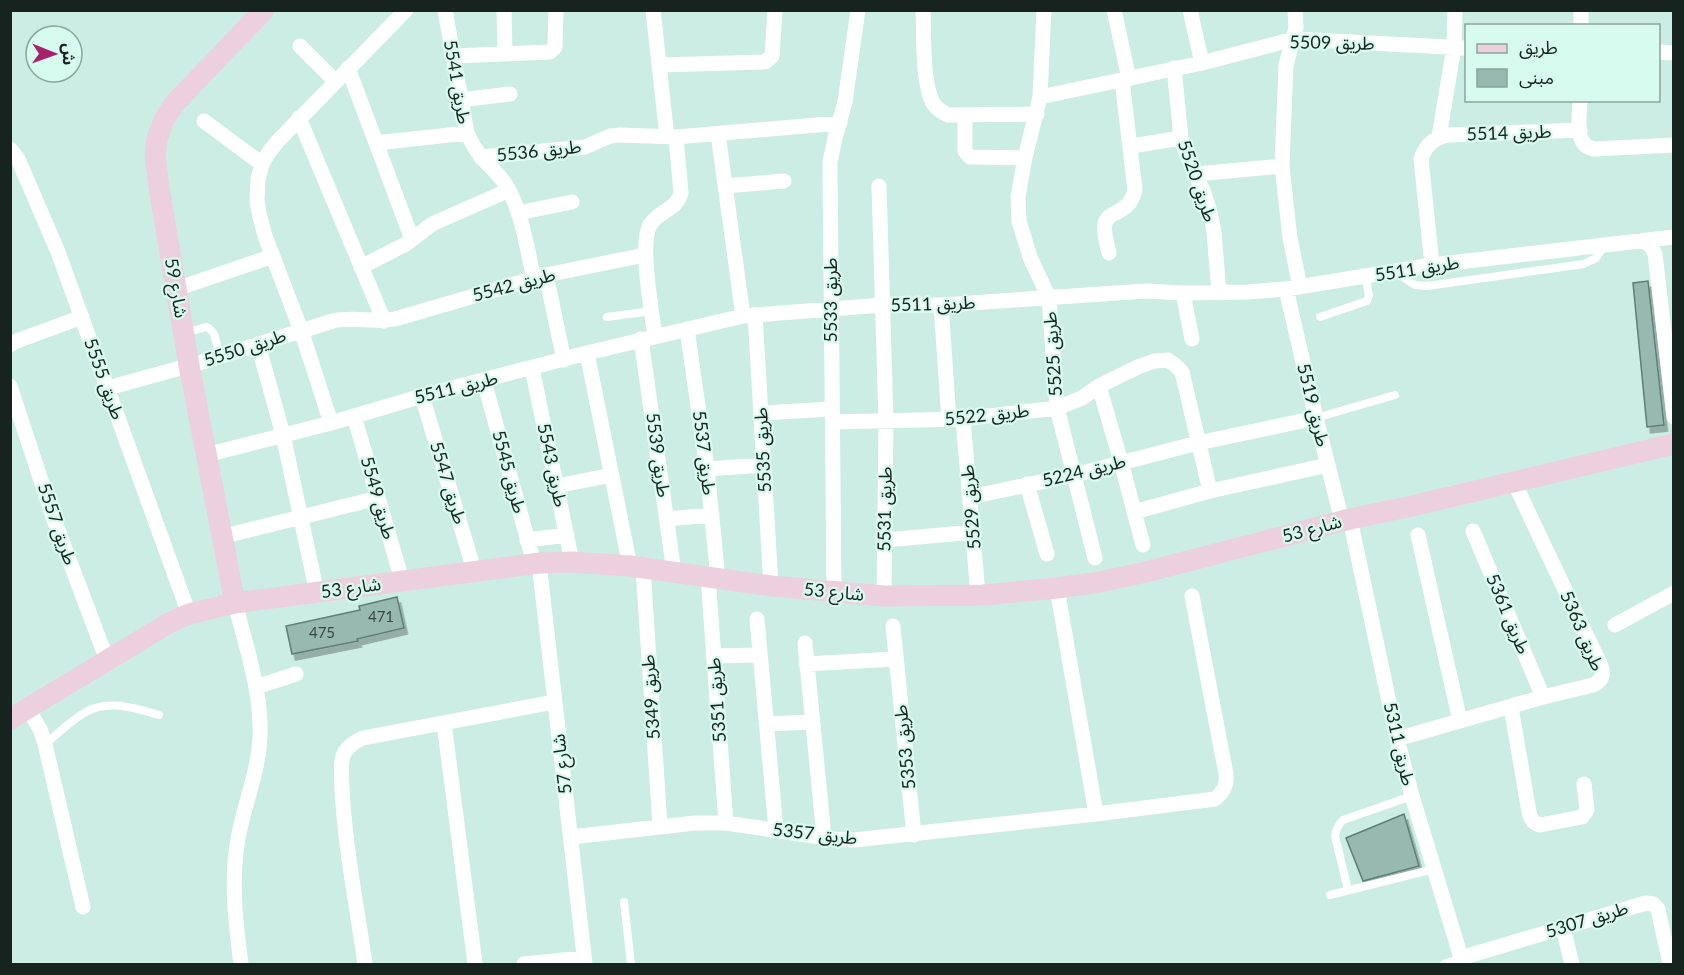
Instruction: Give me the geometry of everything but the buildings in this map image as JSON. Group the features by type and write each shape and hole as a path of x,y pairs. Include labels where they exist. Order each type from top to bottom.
{"street":[{"name":"شارع 59","path":"235,603 189,365 155,156 164,120 174,104 264,10"},
{"path":"331,423 301,330 262,226 257,201 258,179 268,152 406,10"},
{"name":"طريق 5541","path":"445,10 467,133 472,145 509,190 540,277 564,360"},
{"path":"504,10 505,53"},
{"path":"452,56 550,52 555,44 556,10"},
{"path":"648,338 652,311 645,255 648,227 661,213 676,205 681,193 659,65 653,10"},
{"path":"659,65 765,62 772,56 775,10"},
{"name":"طريق 5533","path":"834,592 830,162 845,102 858,10"},
{"path":"923,10 926,77 929,92 939,111 948,115 1037,114"},
{"name":"طريق 5525","path":"1044,10 1040,97 1018,196 1019,221 1030,256 1049,298 1057,408 1095,558"},
{"path":"1109,253 1104,225 1106,220 1129,205 1135,190 1125,80 1114,10"},
{"path":"1190,10 1202,63"},
{"name":"طريق 5519","path":"1295,10 1296,28 1286,65 1282,166 1293,288 1316,418 1346,520"},
{"name":"طريق 5514","path":"1438,137 1460,48 1455,10"},
{"name":"طريق 5509","path":"1040,97 1202,63 1294,39 1460,48"},
{"path":"300,46 335,81"},
{"path":"348,68 412,239"},
{"name":"طريق 5520","path":"1174,69 1181,138 1204,193 1214,232 1220,293"},
{"path":"460,100 510,94"},
{"path":"1580,102 1582,144 1587,148 1674,146"},
{"path":"965,114 965,151 970,157 1025,158"},
{"path":"299,118 384,321"},
{"path":"204,121 262,164"},
{"name":"طريق 5536","path":"481,157 585,147 610,136 620,135 672,137 840,123"},
{"name":"طريق 5514","path":"1432,265 1422,159 1424,150 1430,142 1438,137 1449,135 1580,130"},
{"path":"376,143 467,133"},
{"name":"طريق 5535","path":"718,134 725,186 749,315 761,413 771,586"},
{"path":"1131,146 1181,138"},
{"name":"طريق 5555","path":"10,149 18,159 54,242 189,614"},
{"path":"1196,174 1282,166"},
{"path":"725,186 784,182"},
{"path":"879,186 886,421"},
{"path":"361,267 398,249 432,224 509,190"},
{"path":"518,213 572,202"},
{"name":"طريق 5511","path":"206,455 587,353 749,315 882,305 941,305 1146,291 1220,293 1293,288 1432,265 1674,237"},
{"path":"1651,240 1655,254 1660,302 1668,309 1674,417"},
{"name":"طريق 5542","path":"384,321 540,277 645,255"},
{"path":"176,288 273,256"},
{"path":"1183,293 1192,339"},
{"name":"طريق 5529","path":"941,305 956,420 970,497 978,596"},
{"path":"10,345 82,317"},
{"name":"طريق 5550","path":"108,387 344,318 384,321"},
{"name":"طريق 5537","path":"687,329 712,515 713,577"},
{"name":"طريق 5539","path":"648,338 674,572"},
{"path":"258,344 283,435 317,593"},
{"path":"587,353 612,474 636,567"},
{"name":"طريق 5522","path":"761,413 886,421 956,420 1057,408 1082,398 1099,386 1140,366 1168,360 1182,372 1198,443"},
{"name":"طريق 5543","path":"532,368 572,562"},
{"name":"طريق 5545","path":"484,381 527,540 536,563"},
{"name":"طريق 5557","path":"10,386 53,517 107,660"},
{"path":"1099,386 1143,545"},
{"name":"طريق 5547","path":"422,396 474,570"},
{"name":"طريق 5549","path":"354,416 402,580"},
{"name":"طريق 5224","path":"970,497 1198,443 1316,418"},
{"name":"طريق 5531","path":"884,596 886,421"},
{"path":"1198,443 1210,492"},
{"name":"شارع 53","path":"20,714 169,623 189,614 235,603 474,570 536,563 572,562 636,567 771,586 884,596 978,596 1057,588 1146,572 1346,520 1674,444"},
{"path":"707,470 764,465"},
{"path":"1134,512 1328,465"},
{"path":"557,486 612,474"},
{"name":"طريق 5363","path":"1397,739 1598,683 1602,678 1603,672 1514,482"},
{"path":"1027,484 1047,554"},
{"path":"221,537 301,519 378,498"},
{"path":"667,519 712,515"},
{"name":"طريق 5311","path":"1346,520 1397,739 1462,961"},
{"name":"طريق 5361","path":"1473,531 1544,697"},
{"path":"885,540 974,532"},
{"path":"527,540 567,535"},
{"path":"1418,535 1460,721"},
{"name":"شارع 57","path":"536,563 584,961"},
{"name":"طريق 5349","path":"636,567 660,826"},
{"name":"طريق 5351","path":"713,577 713,656 726,823"},
{"path":"1057,588 1096,814"},
{"path":"1616,625 1674,593"},
{"name":"طريق 5357","path":"570,837 660,826 726,823 854,840 914,835 1215,799 1222,793 1226,783 1192,596"},
{"path":"235,603 256,687 260,720 257,759 237,845 235,906 241,964"},
{"path":"757,619 776,830"},
{"name":"طريق 5353","path":"893,626 914,835"},
{"path":"804,643 824,837"},
{"path":"713,656 760,656"},
{"path":"806,664 896,659"},
{"path":"256,687 296,674"},
{"path":"365,964 343,811 341,763 348,747 363,738 554,702"},
{"path":"1511,707 1530,818 1534,823 1540,825 1582,817 1587,810 1584,784"},
{"path":"20,714 40,729 45,744 83,907"},
{"path":"766,724 812,722"},
{"path":"444,723 475,964"},
{"name":"طريق 5307","path":"1462,961 1646,903 1653,904 1658,909 1670,964"},
{"path":"1563,928 1572,964"},
{"path":"524,964 584,961"}],"lane":[{"path":"1394,272 1415,285 1427,286 1584,264 1596,258 1605,244"},
{"path":"1320,316 1367,301 1369,295 1365,276"},
{"path":"607,317 652,311"},
{"path":"184,333 209,328 214,334 220,356"},
{"path":"1316,418 1395,395"},
{"path":"45,744 86,711 109,706 129,706 159,715"},
{"path":"1348,890 1335,836 1338,824 1343,820 1412,796"},
{"path":"1330,895 1434,869"},
{"path":"624,902 631,964"},
{"path":"1444,964 1462,961"}]}
